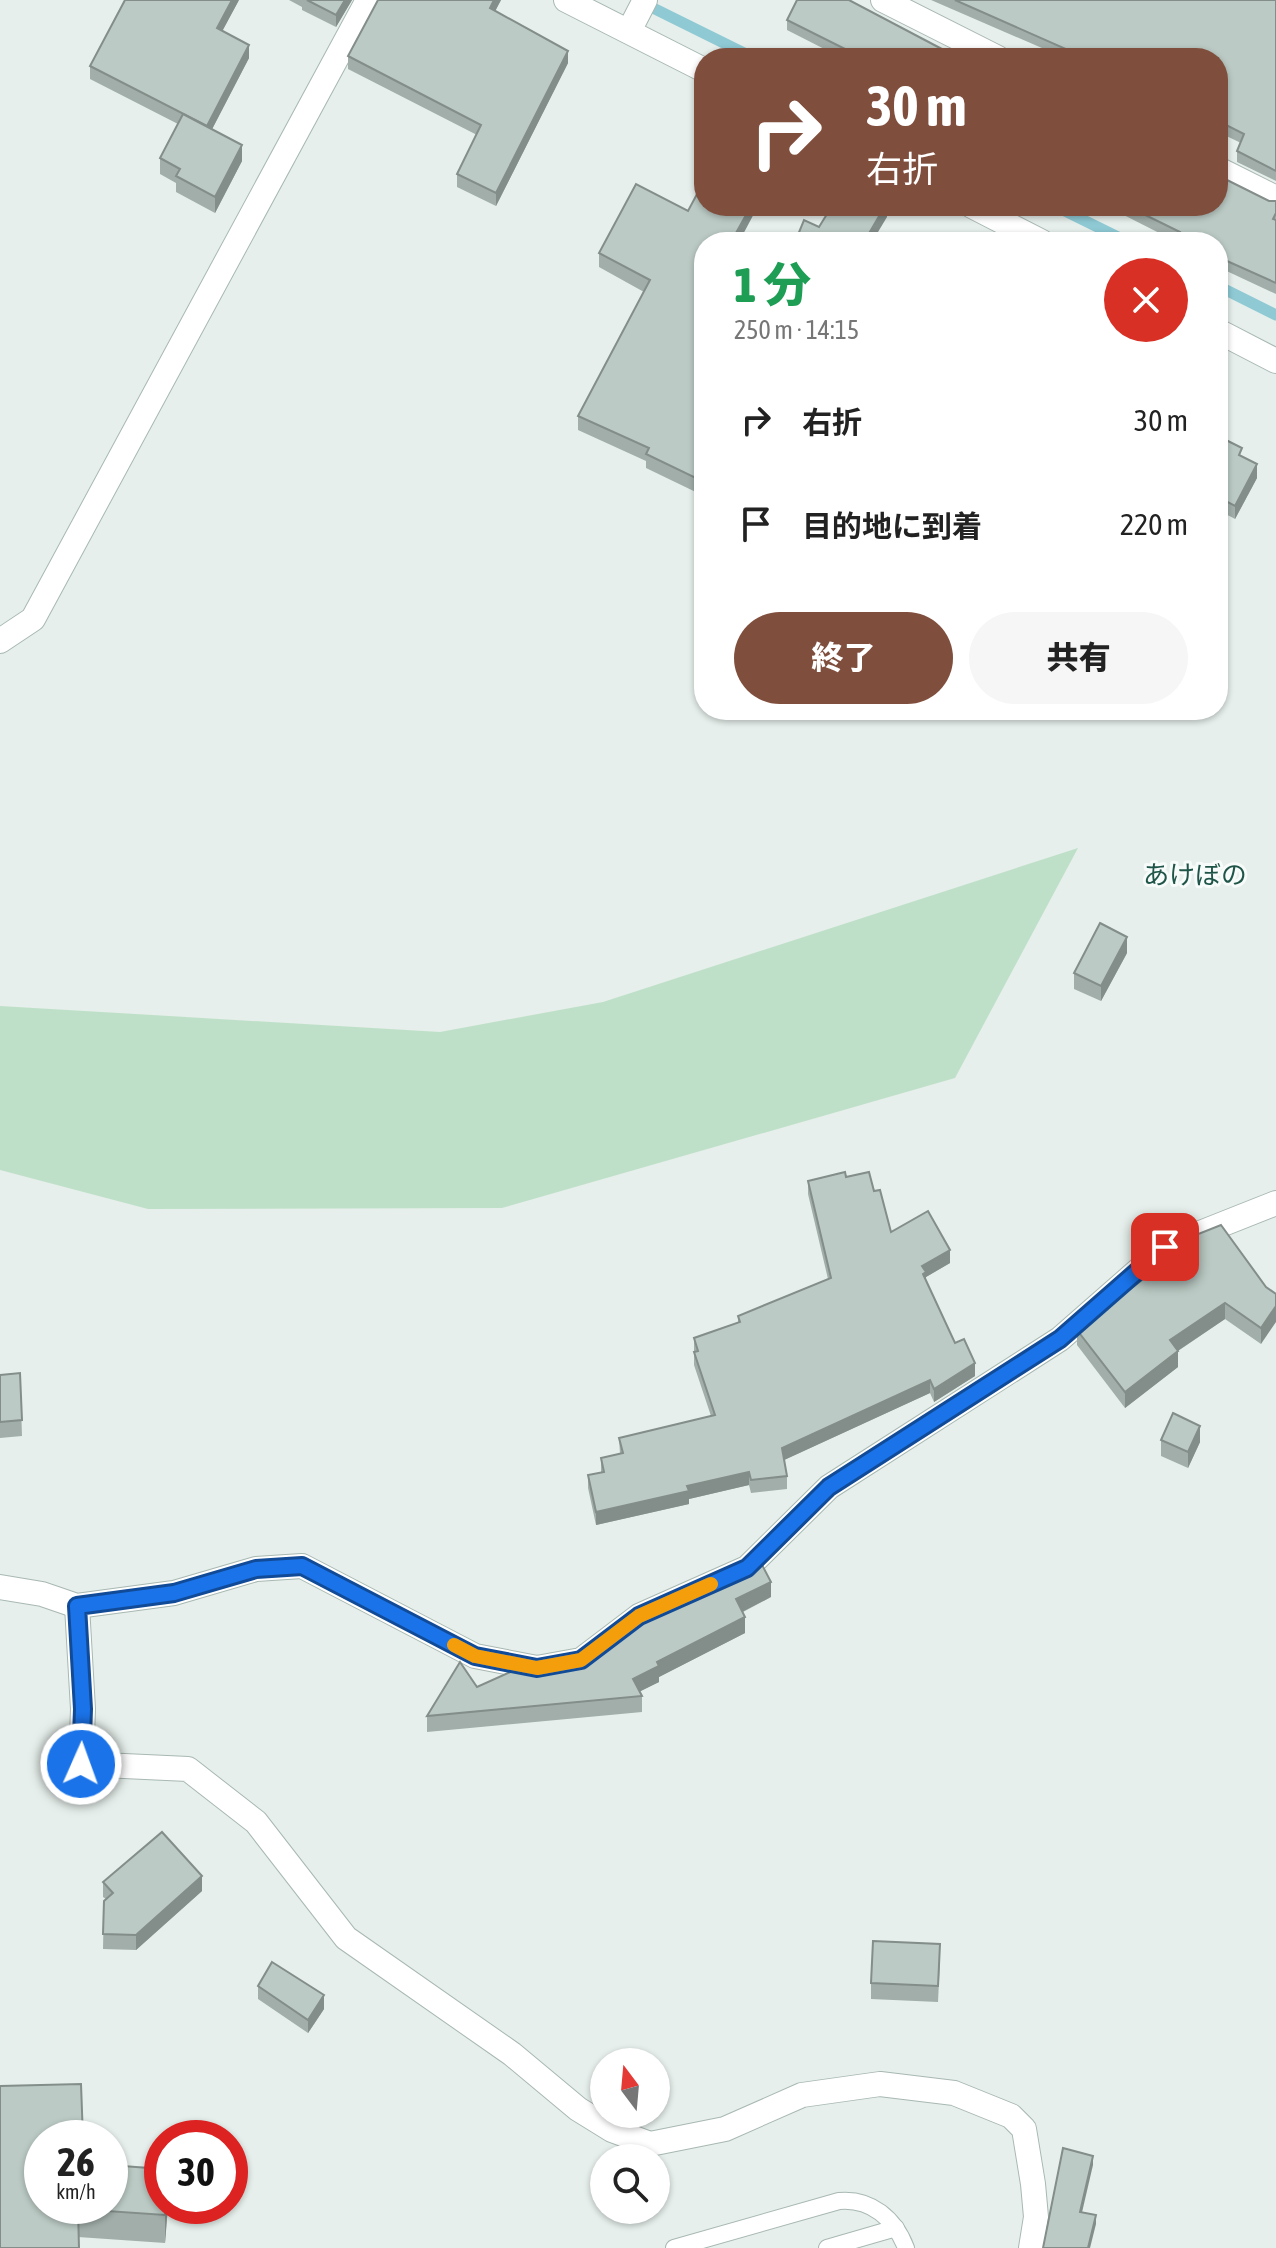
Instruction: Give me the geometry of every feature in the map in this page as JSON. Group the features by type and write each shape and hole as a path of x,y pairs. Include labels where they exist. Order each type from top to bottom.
{"street":[{"path":"0,641 33,619 368,0"},
{"path":"566,0 636,17 694,62"},
{"path":"883,0 978,48"},
{"path":"1228,174 1276,198"},
{"path":"991,216 1023,232"},
{"path":"1228,336 1276,361"},
{"path":"0,1587 42,1594 77,1606 174,1593 256,1569 302,1566 475,1656 537,1668 581,1660 639,1616 747,1568 829,1487 1060,1339 1165,1247 1276,1203"},
{"path":"77,1606 83,1709 81,1764 188,1769 256,1822 346,1938 512,2054 578,2109 612,2130 650,2144 725,2129 802,2095 880,2084 954,2093 1011,2116 1024,2129 1036,2217 1031,2248"}],"lane":[{"path":"675,2248 839,2201 863,2202 896,2228 906,2248"},
{"path":"827,2248 896,2228"}],"green space":[{"path":"1078,848 955,1078 502,1208 148,1209 0,1170 0,1006 440,1032 603,1002"}],"building":[{"path":"125,0 232,0 217,28 249,45 207,126 90,66"},
{"path":"307,0 345,0 336,15"},
{"path":"378,0 494,0 490,8 568,51 496,193 457,174 481,125 348,56"},
{"path":"797,0 849,0 940,48 843,48 787,20"},
{"path":"955,0 1276,0 1276,171 1237,151 1244,134 1228,126 1228,48 1063,48"},
{"path":"183,114 242,145 215,197 176,176 180,169 160,158"},
{"path":"1228,180 1269,201 1276,201 1273,219 1276,220 1276,283 1228,261 1228,232 1180,232 1147,216 1228,216"},
{"path":"636,184 688,211 694,200 694,216 745,216 737,232 694,232 694,477 646,454 649,448 578,416 650,280 599,253"},
{"path":"826,216 879,216 870,232 799,232 804,220 819,227"},
{"path":"1228,441 1242,448 1239,455 1257,464 1235,506 1228,502"},
{"path":"1100,923 1127,937 1101,986 1074,973"},
{"path":"845,1172 846,1177 869,1172 874,1191 880,1190 891,1232 928,1211 950,1250 922,1266 926,1272 923,1274 955,1343 964,1339 975,1363 934,1389 930,1380 782,1448 787,1476 751,1480 749,1472 687,1486 689,1491 596,1512 588,1475 604,1472 601,1458 623,1453 619,1438 715,1415 694,1352 698,1351 694,1338 740,1322 738,1316 831,1278 808,1181"},
{"path":"1221,1225 1266,1287 1276,1294 1276,1306 1261,1328 1225,1303 1170,1340 1178,1351 1125,1392 1077,1330 1172,1257 1168,1251 1173,1244"},
{"path":"20,1373 22,1420 0,1422 0,1375"},
{"path":"1173,1413 1200,1426 1188,1452 1161,1440"},
{"path":"760,1561 771,1582 736,1599 745,1617 657,1662 659,1666 633,1679 642,1696 427,1716 460,1662 477,1687 526,1665 542,1668 584,1659 647,1613"},
{"path":"162,1832 202,1876 136,1935 103,1934 104,1901 113,1893 103,1882"},
{"path":"873,1941 940,1944 938,1986 871,1983"},
{"path":"272,1962 324,1995 308,2020 258,1986"},
{"path":"81,2084 82,2120 24,2120 24,2224 78,2224 79,2248 0,2248 0,2086"},
{"path":"1063,2148 1093,2156 1080,2212 1096,2215 1088,2248 1043,2248"},
{"path":"128,2166 144,2168 144,2214 128,2212"}],"waterway":[{"path":"641,2 734,48"},
{"path":"1075,216 1108,232"},
{"path":"1228,291 1276,315"}],"slow traffic":[{"path":"454,1645 475,1656 537,1668 581,1660 639,1616 711,1584"}],"district":[{"name":"あけぼの","path":"1195,875"}],"route":[{"path":"81,1764 83,1709 77,1606 174,1593 256,1569 302,1566 475,1656 537,1668 581,1660 639,1616 747,1568 829,1487 1060,1339 1165,1247"}]}
